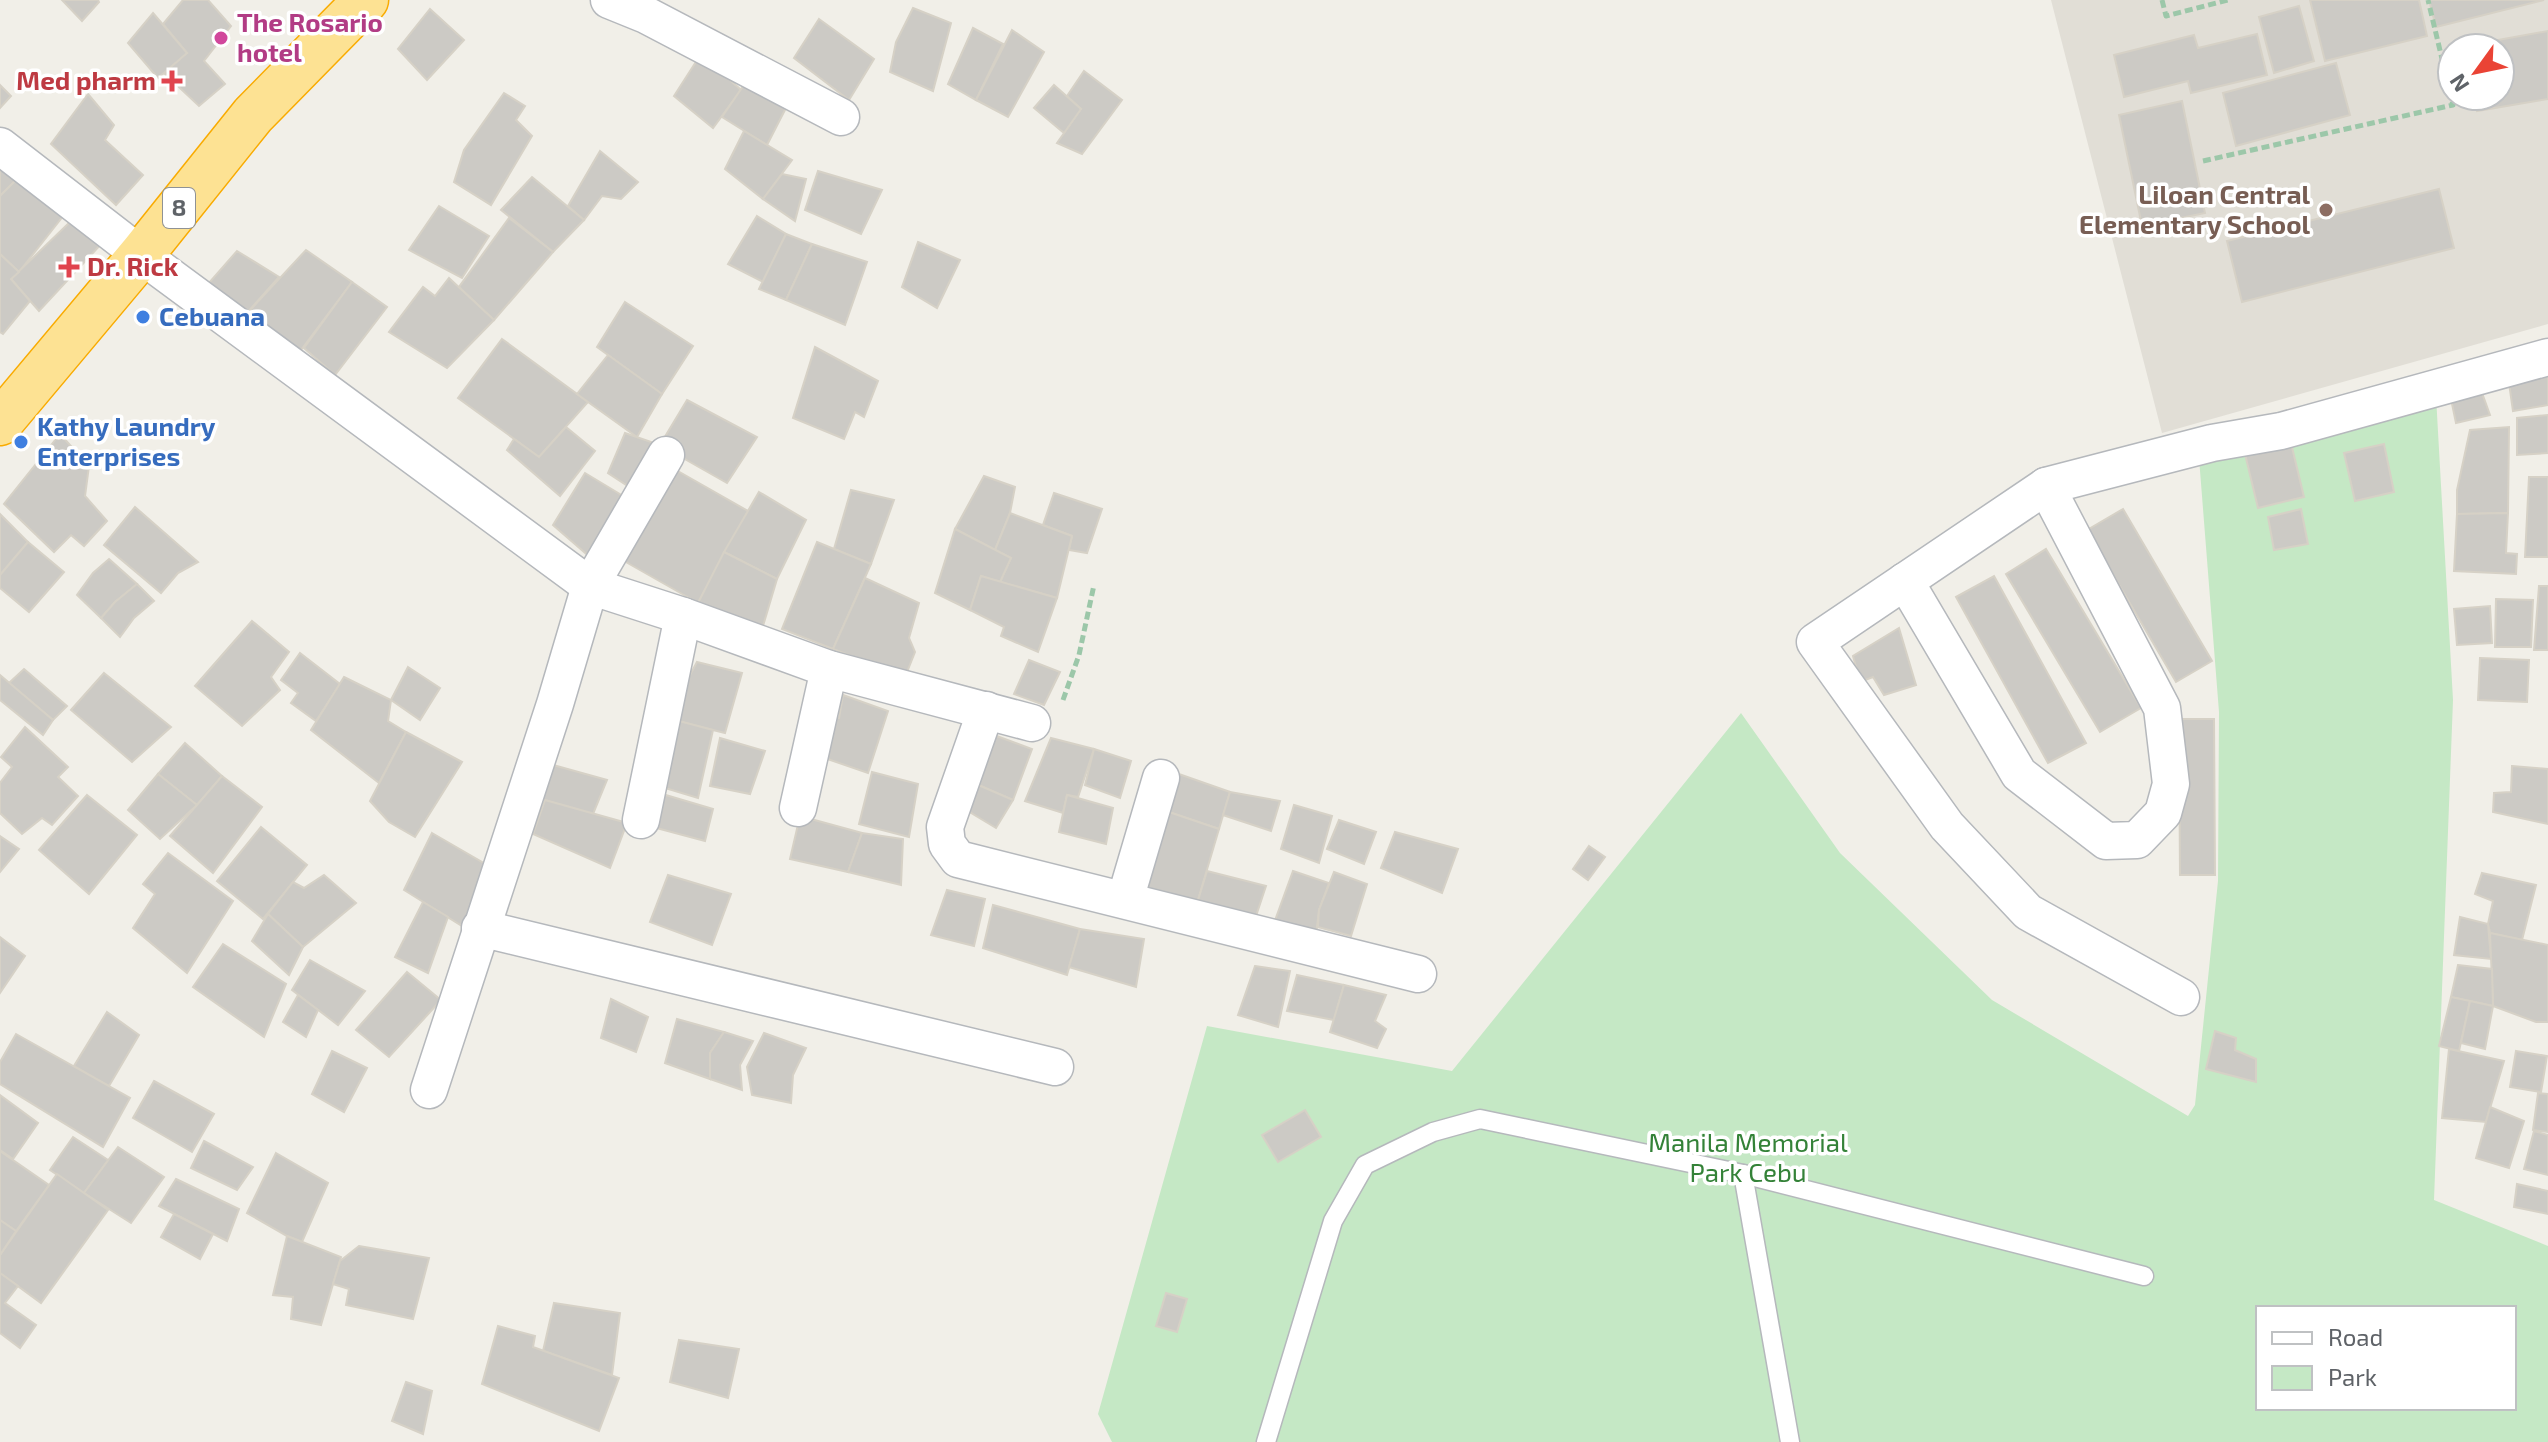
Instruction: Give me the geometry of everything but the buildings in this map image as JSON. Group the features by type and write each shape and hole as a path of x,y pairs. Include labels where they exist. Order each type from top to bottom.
{"highway":[{"name":"8","path":"0,423 253,115 366,0"}],"street":[{"path":"609,0 646,15 841,117"},
{"path":"0,146 141,255 590,586 829,669 1032,723"},
{"path":"2181,997 2028,912 1947,826 1815,642 2046,486 2212,443 2281,431 2548,357"},
{"path":"429,1090 555,704 590,586 666,455"},
{"path":"1905,581 2019,774 2106,841 2137,840 2163,813 2171,784 2162,708 2046,486"},
{"path":"641,820 683,616"},
{"path":"798,808 829,669"},
{"path":"986,710 945,827 947,844 958,859 1418,974"},
{"path":"1125,900 1161,778"},
{"path":"480,928 1055,1067"}],"lane":[{"path":"1266,1442 1333,1221 1365,1165 1433,1132 1480,1119 1743,1174 2144,1276"},
{"path":"1743,1174 1790,1442"}],"path":[{"path":"2162,0 2166,16 2228,0"},
{"path":"2203,161 2453,105 2428,0"},
{"path":"1032,723 1058,715 1079,655 1094,585"}],"shaded area":[{"name":"Liloan Central Elementary School","path":"2051,0 2548,0 2548,324 2162,433"}],"green space":[{"name":"Manila Memorial Park Cebu","path":"2436,396 2453,700 2434,1200 2548,1246 2548,1442 1112,1442 1098,1414 1207,1026 1452,1071 1741,713 1840,853 1992,1000 2188,1116 2195,1105 2218,881 2219,712 2199,458"}],"place":[{"name":"The Rosario hotel","path":"221,38"},
{"name":"Med pharm","path":"172,81"},
{"name":"Liloan Central Elementary School","path":"2326,210"},
{"name":"Dr. Rick","path":"69,267"},
{"name":"Cebuana","path":"143,317"},
{"name":"Kathy Laundry Enterprises","path":"21,442"}]}
